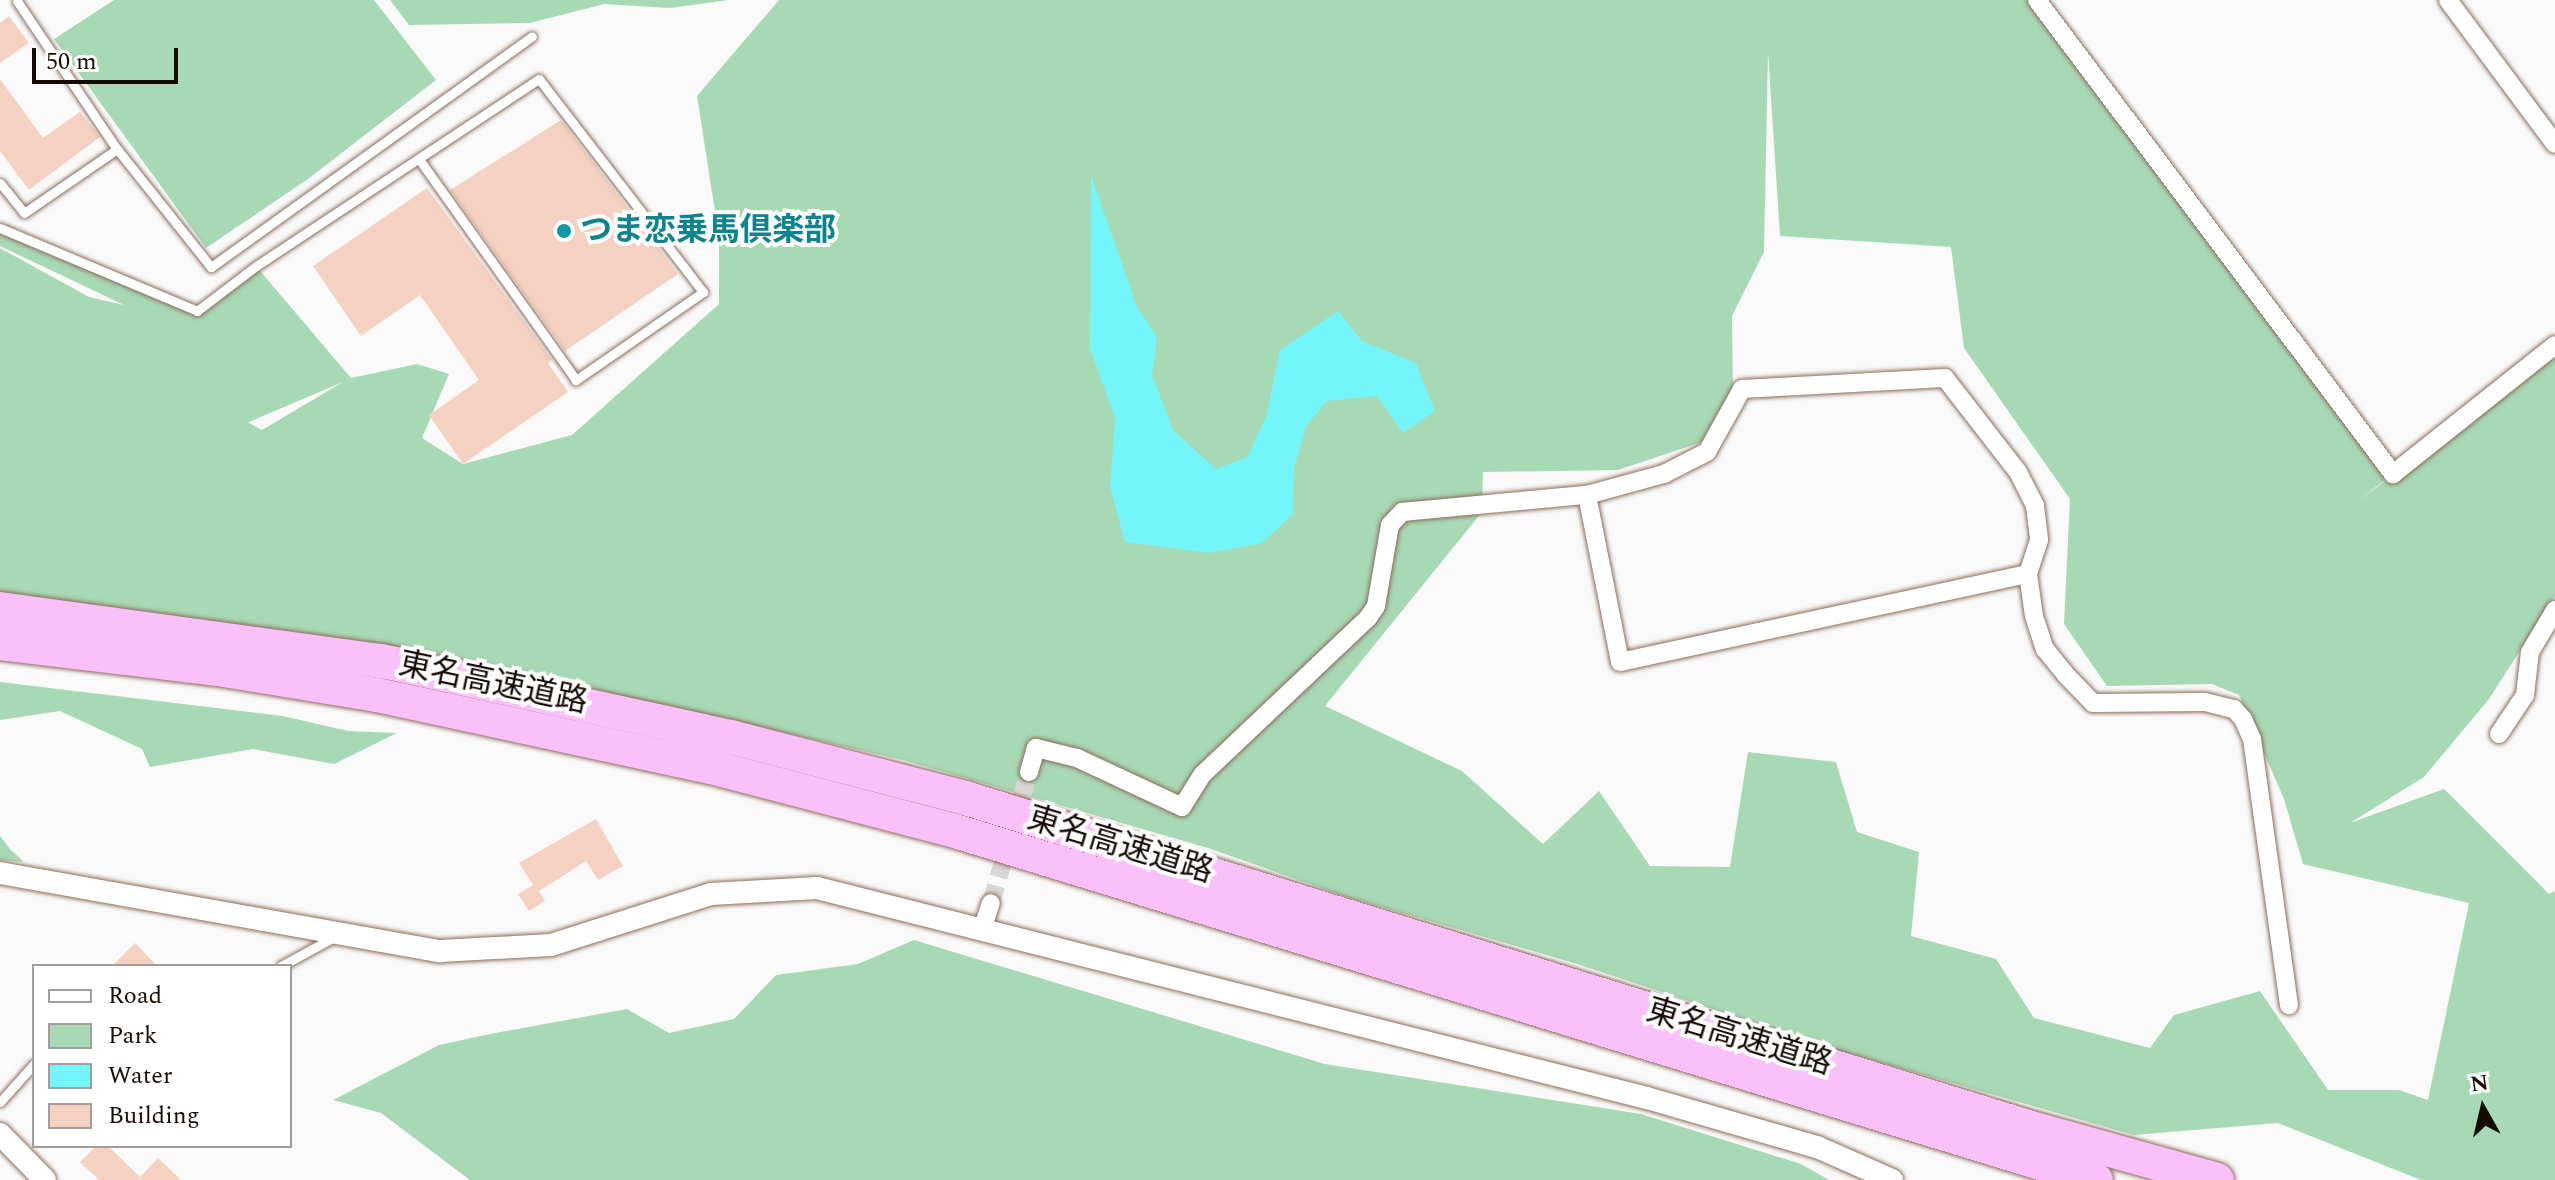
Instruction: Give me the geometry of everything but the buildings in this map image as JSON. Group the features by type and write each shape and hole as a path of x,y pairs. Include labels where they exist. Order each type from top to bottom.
{"highway":[{"name":"東名高速道路","path":"0,609 382,661 731,737 965,798 2001,1119 2217,1180"},
{"name":"東名高速道路","path":"0,643 218,669 377,695 723,770 955,831 2096,1180"}],"street":[{"path":"2037,0 2393,474 2555,345"},
{"path":"2448,0 2555,144"},
{"path":"1029,772 1036,748 1077,758 1182,807 1203,774 1368,618 1376,606 1390,525 1402,512 1587,495 1664,474 1707,452 1742,389 1945,378 2018,472 2035,506 2039,540 2028,574 2045,649 2093,703 2205,702 2234,709 2243,719 2252,739 2289,1005"},
{"path":"1587,495 1620,662 2028,574"},
{"path":"2499,734 2525,695 2530,652 2555,610"},
{"path":"0,873 440,951 551,945 711,894 761,887 817,888 983,927 1647,1098 1817,1147 1892,1180"},
{"path":"983,927 991,903"},
{"path":"0,1134 45,1180"}],"lane":[{"path":"17,1 117,149 211,267 532,36"},
{"path":"0,228 197,311 419,159 539,79 703,292 576,380 419,159"},
{"path":"0,183 24,213 117,149"},
{"path":"285,964 340,934"},
{"path":"0,1102 32,1066"}],"green space":[{"path":"114,0 374,0 436,80 308,179 206,248 54,39"},
{"path":"390,0 729,0 670,8 604,4 530,23 409,25"},
{"path":"779,0 2037,0 2393,474 2355,503 2555,357 2555,596 2489,699 2424,777 2350,823 2444,789 2549,894 2555,891 2555,1180 2421,1180 2278,1123 2134,1135 1841,1051 1577,964 1344,896 1208,848 903,760 425,651 0,594 0,248 89,297 124,305 0,246 0,228 197,311 256,266 351,378 417,364 449,374 422,438 463,464 572,435 719,304 719,237 697,96","holes":["1768,52 1780,236 1951,247 1964,348 2070,499 2064,624 2107,686 2212,684 2239,695 2284,799 2303,864 2469,903 2428,1100 2399,1090 2328,1090 2260,991 2174,1015 2150,1048 2034,1018 1996,959 1911,936 1919,852 1857,832 1836,762 1748,752 1730,867 1650,866 1599,791 1543,844 1462,771 1325,706 1482,512 1483,472 1618,470 1705,441 1733,392 1732,316 1764,252","343,382 262,430 249,423 249,422"]},
{"path":"0,682 283,716 348,731 397,733 334,764 253,749 150,767 142,749 60,711 0,720"},
{"path":"0,836 10,849 24,862 0,860"},
{"path":"914,940 1325,1064 1641,1114 1801,1164 1829,1180 470,1180 381,1113 333,1100 439,1045 490,1034 627,1009 669,1033 734,1019 776,975 858,964"}],"water":[{"path":"1091,175 1137,307 1157,337 1152,375 1173,430 1216,469 1247,457 1266,417 1280,350 1338,311 1362,341 1416,363 1435,411 1403,433 1377,396 1327,401 1306,426 1294,468 1293,514 1262,543 1210,553 1125,542 1110,487 1115,418 1090,349"}],"tunnel":[{"path":"991,903 1029,772"}],"place":[{"name":"つま恋乗馬倶楽部","path":"564,231"}]}
